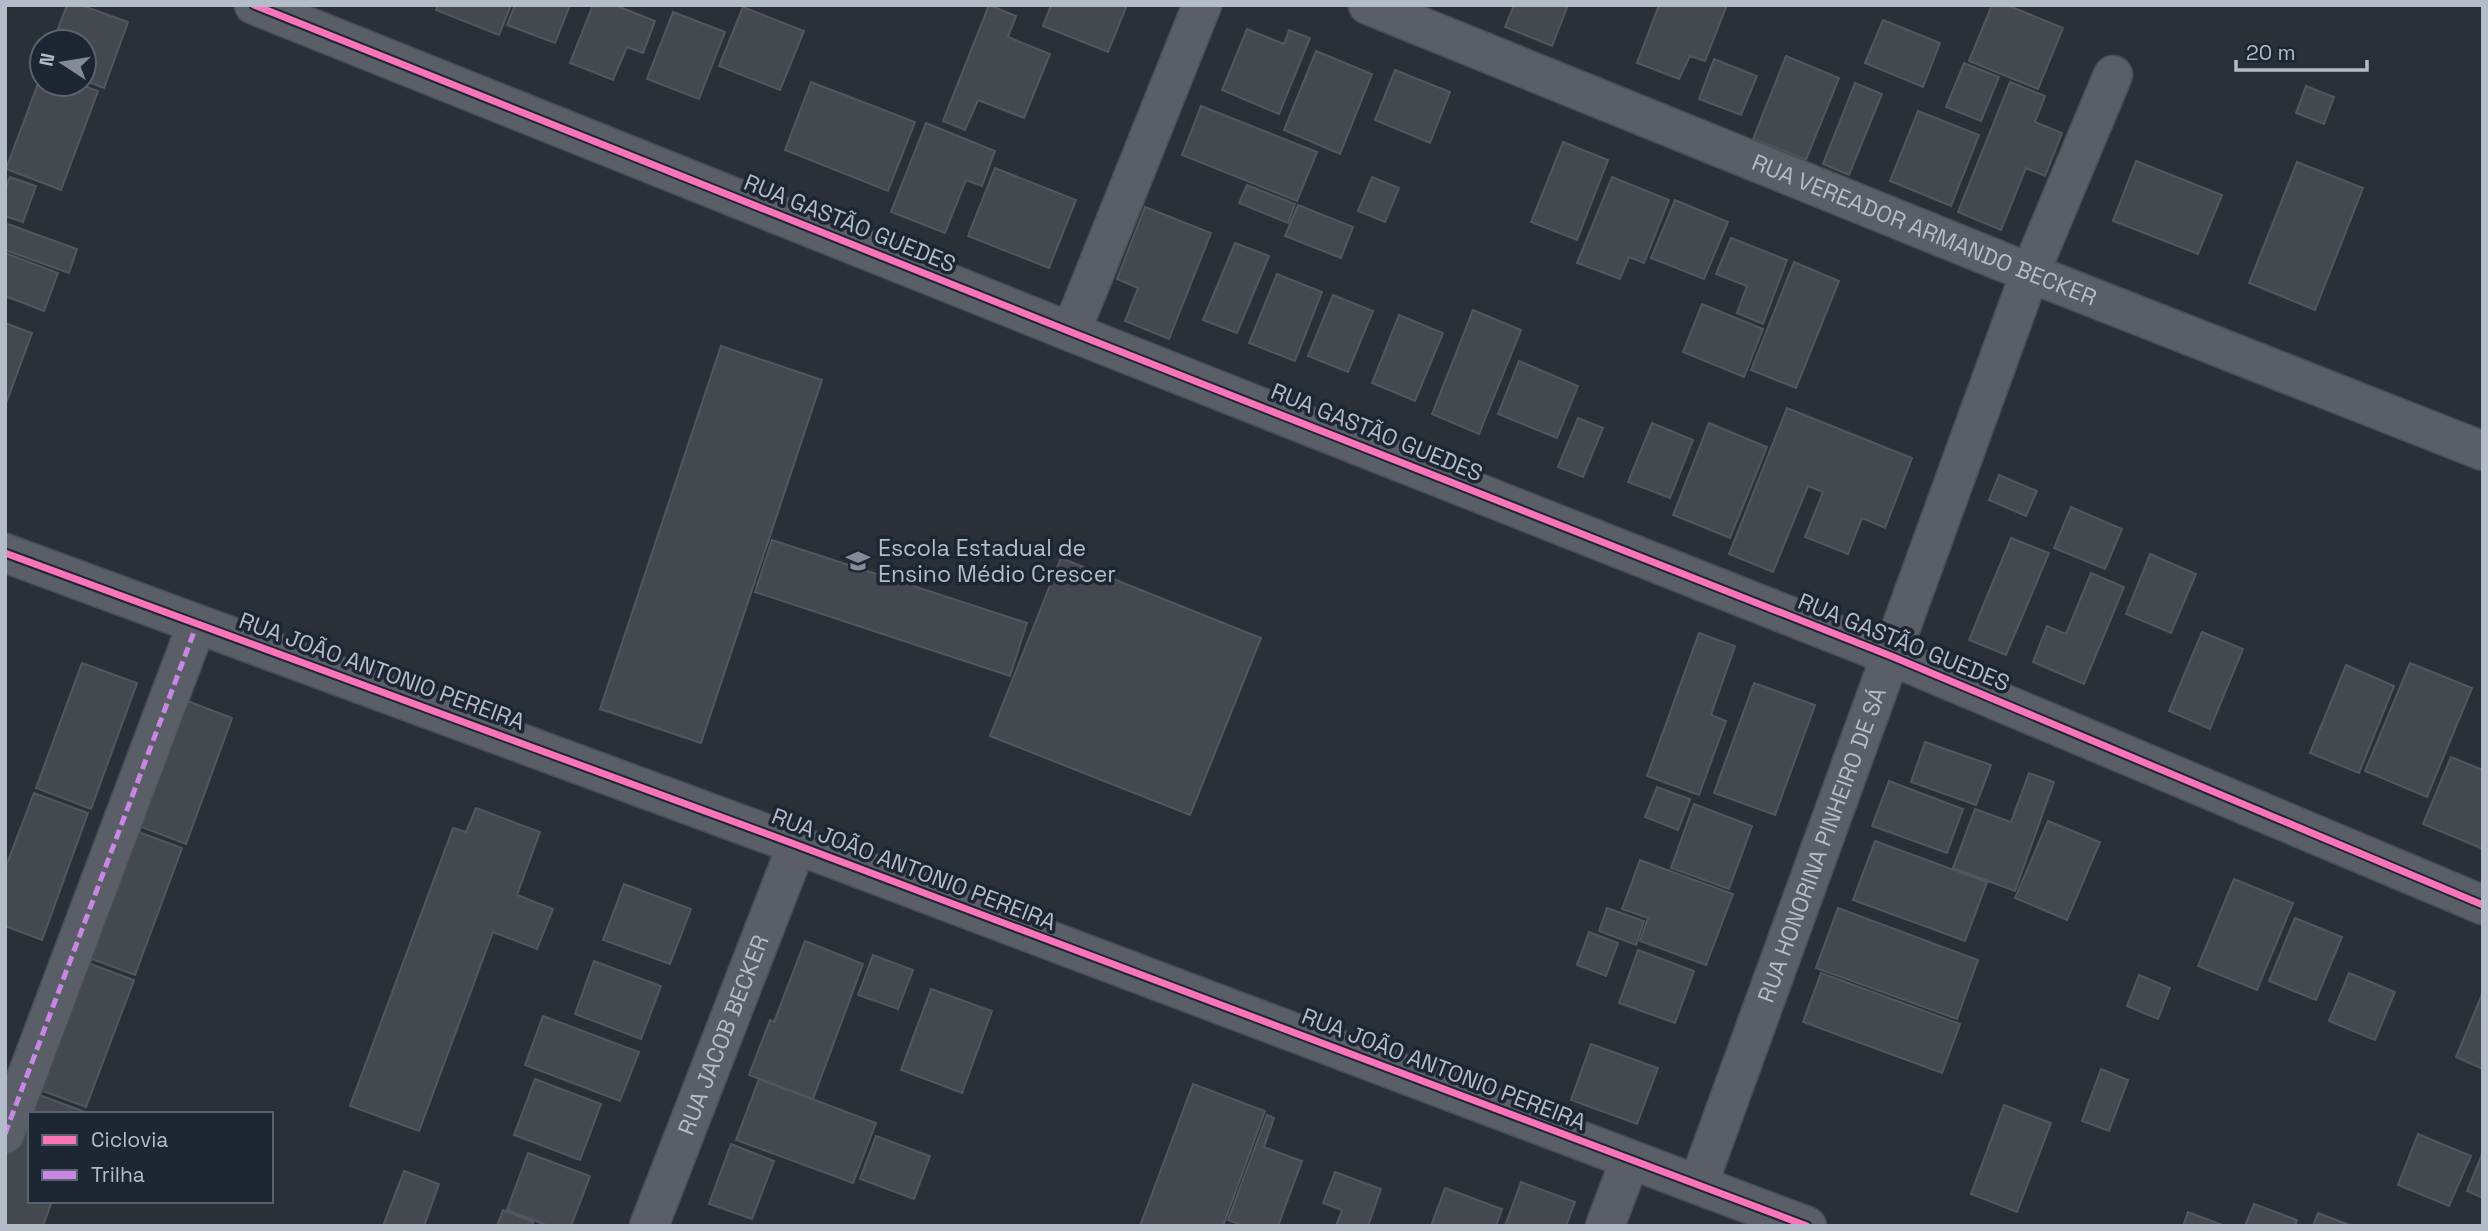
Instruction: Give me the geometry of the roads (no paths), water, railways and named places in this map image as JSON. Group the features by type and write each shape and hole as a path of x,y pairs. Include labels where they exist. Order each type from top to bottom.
{"street":[{"name":"RUA GASTÃO GUEDES","path":"254,5 1891,656 2483,905"},
{"path":"1071,332 1202,5"},
{"name":"RUA VEREADOR ARMANDO BECKER","path":"1368,5 2030,273 2483,451"},
{"name":"RUA HONORINA PINHEIRO DE SÁ","path":"1698,1185 2030,273 2113,75"},
{"name":"RUA JOÃO ANTONIO PEREIRA","path":"5,553 797,845 1807,1226"},
{"path":"5,1134 197,624"},
{"name":"RUA JACOB BECKER","path":"649,1226 797,845"},
{"path":"1605,1226 1630,1160"}],"place":[{"name":"Escola Estadual de Ensino Médio Crescer","path":"858,561"}]}
